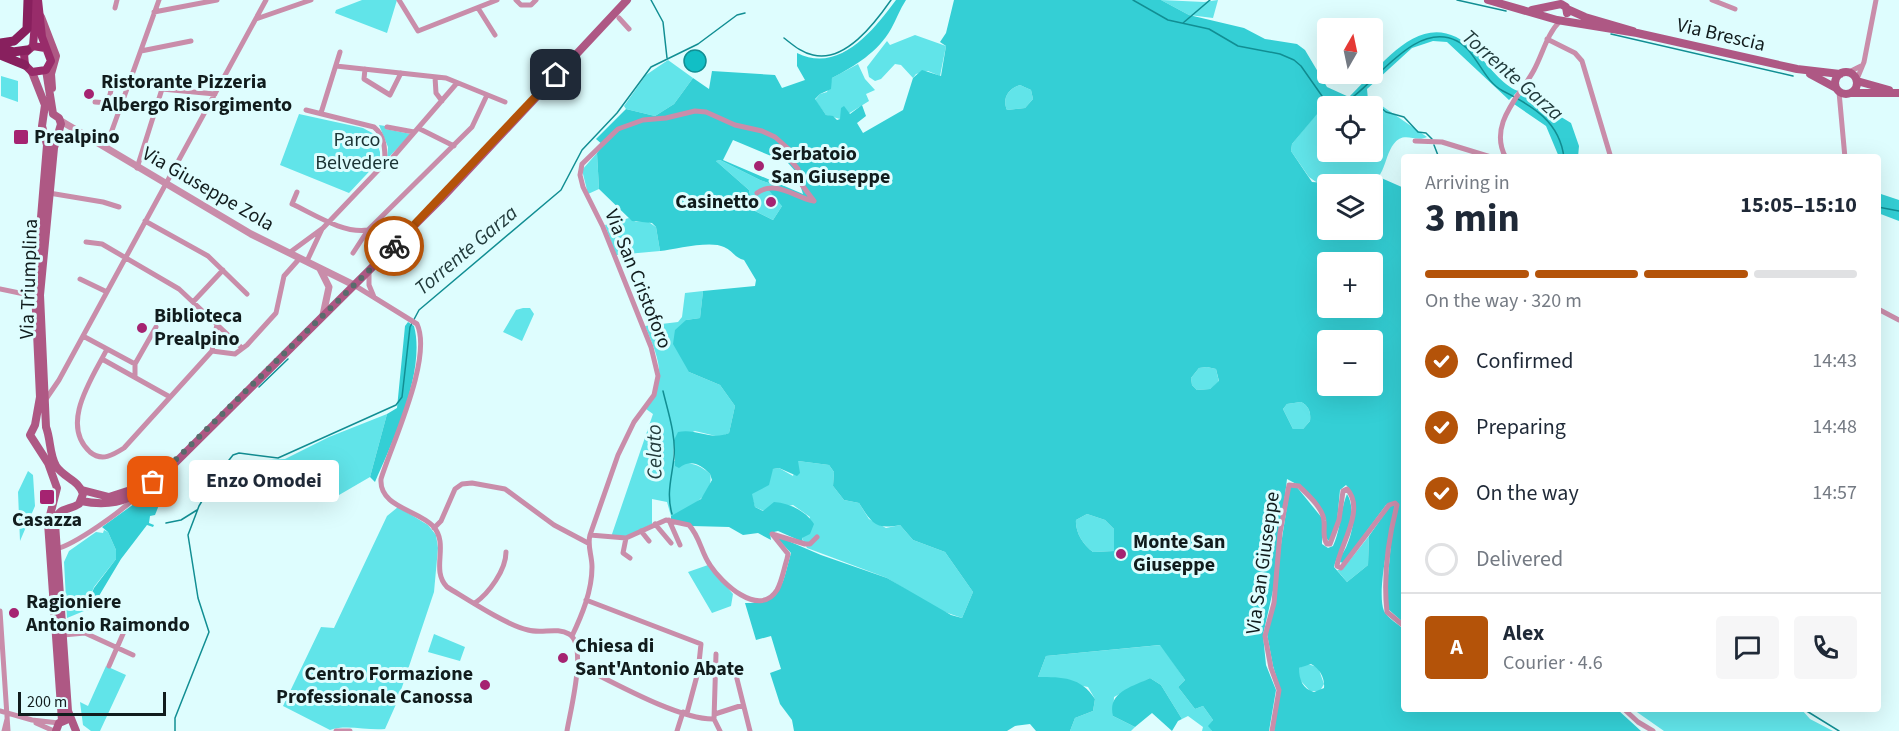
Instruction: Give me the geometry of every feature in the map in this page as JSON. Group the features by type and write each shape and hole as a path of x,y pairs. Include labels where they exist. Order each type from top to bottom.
{"highway":[{"path":"0,45 14,41 27,29 29,0"},
{"path":"0,45 14,52 30,48"},
{"path":"0,55 28,68"}],"main road":[{"name":"Via Triumplina","path":"29,0 35,23 28,68 43,100 42,123 47,148 34,293 40,397 35,425 30,432 33,440"},
{"path":"38,0 45,48 51,61 46,70 53,112 59,127 51,134 45,131"},
{"path":"81,501 110,503 136,496 153,482 441,199 618,15 627,0"},
{"name":"Via Brescia","path":"1488,0 1530,10 1557,21 1637,33"},
{"path":"1562,5 1567,15 1557,21 1551,12 1562,5"},
{"name":"Via Brescia","path":"1530,10 1562,5 1637,33 1797,69 1845,73 1866,86 1899,93"},
{"path":"41,17 56,56 51,74 54,95 53,112"},
{"path":"30,48 45,48"},
{"path":"28,68 46,70"},
{"name":"Via Brescia","path":"1797,69 1837,90 1850,94 1899,93"},
{"path":"1837,90 1836,80 1845,73"},
{"path":"1850,94 1856,89 1857,80"},
{"path":"44,117 53,112"},
{"name":"Via Triumplina","path":"59,127 49,193 40,295 47,432 49,448 57,467 82,490"},
{"path":"33,440 41,442 47,432 41,424 35,425"},
{"path":"33,440 48,464 56,492 65,507"},
{"path":"74,481 64,481 56,492 48,522 58,727 77,728"},
{"path":"77,728 68,711 56,549 56,518 65,507 76,506 81,501 82,490 109,497 132,492 153,482"}],"street":[{"path":"115,9 117,0"},
{"path":"106,147 127,83 159,0"},
{"path":"154,12 217,0"},
{"path":"259,12 261,0"},
{"path":"45,399 59,380 266,0"},
{"path":"256,19 311,0"},
{"path":"399,0 418,31 497,0"},
{"path":"516,0 521,5 531,5 536,0"},
{"path":"1712,0 1735,9"},
{"path":"1857,80 1864,62 1876,0"},
{"path":"478,8 495,35"},
{"path":"618,15 629,29"},
{"path":"1505,154 1501,141 1511,101 1534,71 1557,21"},
{"path":"1547,39 1575,53 1582,61 1610,154"},
{"path":"141,51 191,41"},
{"path":"321,113 340,52"},
{"path":"1845,73 1856,71 1864,62"},
{"path":"336,66 435,77 458,83 505,102"},
{"path":"365,69 364,79 390,95 401,73"},
{"path":"435,77 436,93 442,101"},
{"path":"96,102 108,103 112,86 127,83"},
{"path":"393,157 458,83"},
{"path":"138,168 162,89 215,94"},
{"path":"1837,90 1842,108 1845,154"},
{"path":"1842,108 1850,94"},
{"path":"353,253 368,230 471,127 487,95"},
{"path":"289,253 322,228 385,163 386,147 379,132 369,124 306,110"},
{"name":"Via San Cristoforo","path":"572,636 590,584 592,569 588,543 590,534 618,455 634,422 654,395 658,376 651,347 603,227 583,187 580,168 601,143 618,129 643,120 666,118 695,111 706,112 722,120 775,137 792,152 779,147 798,169 802,185 814,201 783,189 762,189 757,193"},
{"name":"Via Giuseppe Zola","path":"59,127 84,134 165,185 289,253 354,285"},
{"path":"387,127 416,130 454,146"},
{"path":"1415,141 1442,142 1481,154"},
{"path":"297,192 292,204 358,231 368,230"},
{"path":"49,193 104,202 119,207"},
{"path":"145,221 208,256 247,294"},
{"path":"212,351 235,354 247,345 276,313 284,276 303,260 322,228"},
{"path":"86,242 102,244 179,289 242,348"},
{"path":"318,267 326,276 330,287 323,315"},
{"path":"194,302 223,270"},
{"path":"369,271 369,285 375,298"},
{"path":"80,279 107,292"},
{"path":"354,285 417,324 420,339 416,376 381,485 384,494 434,528 441,543 441,579 447,586 527,630 557,631 572,636 578,646 578,665 567,731"},
{"path":"0,289 34,293"},
{"path":"1881,311 1899,320"},
{"path":"107,349 84,394 78,414 78,433 84,445 93,454 110,457 124,448 212,351 217,324"},
{"path":"135,377 135,364 156,327"},
{"path":"215,336 226,333"},
{"path":"83,336 135,364"},
{"path":"102,359 170,397"},
{"path":"45,381 49,383 59,380"},
{"path":"434,528 441,521 454,491 459,485 470,482 505,489 554,525 588,543"},
{"name":"Via San Giuseppe","path":"1272,731 1279,690 1271,668 1265,636 1274,603 1280,534 1289,485 1299,486 1320,510 1324,519 1323,534 1327,544 1330,544 1336,534 1343,491 1347,489 1350,492 1353,500 1350,528 1345,546 1338,559 1337,566 1341,568 1389,505 1395,503 1397,505 1387,560 1385,597 1387,612 1401,624"},
{"path":"56,549 128,505 136,496"},
{"path":"590,534 626,538 669,520 690,525 701,542 709,564 736,593 755,600 767,597 776,591 787,559 788,554 772,534 805,544 810,544 817,537"},
{"path":"669,520 680,545"},
{"path":"655,524 671,543"},
{"path":"641,531 649,541"},
{"path":"626,538 623,553 630,558"},
{"path":"475,603 484,596 507,554"},
{"path":"483,607 484,596"},
{"path":"586,600 701,644 698,672 677,731"},
{"path":"0,611 6,731"},
{"path":"110,666 126,627"},
{"path":"63,635 85,633 133,655"},
{"path":"716,654 715,716 720,731"},
{"path":"578,665 638,695 685,713 715,716 744,705"},
{"path":"736,675 750,731"},
{"path":"0,711 7,716 58,727"},
{"path":"1627,712 1653,731"},
{"path":"336,731 351,731"}],"green space":[{"path":"362,0 397,0 387,33 335,13 336,10"},
{"path":"1161,0 1204,2 1218,0 1213,18 1189,15"},
{"path":"915,35 946,46 940,76 928,71 916,74 913,78 901,65 895,64 881,79 875,81 869,77 867,67 887,41 890,45"},
{"path":"668,60 693,78 674,104 655,116 626,109 624,106 646,75"},
{"path":"858,64 865,79 875,90 866,94 869,101 840,119 826,115 815,100 820,94 827,92 832,78"},
{"path":"1,76 18,81 18,102 1,96"},
{"path":"1020,85 1031,90 1033,99 1025,108 1007,110 1005,102 1007,94"},
{"path":"1383,107 1427,137 1399,139 1390,150 1380,174 1317,174 1317,183 1309,177 1291,151 1292,144 1317,113 1317,162 1383,162"},
{"name":"Parco Belvedere","path":"299,114 363,128 374,134 380,160 349,193 280,165"},
{"path":"379,125 385,126 385,129 411,134 387,159 388,147"},
{"path":"597,153 599,189 588,194 582,170"},
{"path":"720,160 760,180 783,188 782,206 773,220 753,210 749,190 716,161"},
{"path":"629,218 636,222 647,221 656,227 660,251 616,255 605,225"},
{"path":"703,291 700,318 686,320 689,372 720,385 735,406 729,433 720,437 695,431 674,440 673,461 693,464 710,474 708,489 699,501 671,516 667,502 652,499 652,524 626,537 611,537 653,414 646,409 653,398 659,378 657,359 645,326 678,322 682,317 685,293"},
{"path":"530,308 534,314 522,341 503,332 516,310"},
{"path":"1199,368 1216,369 1219,382 1210,389 1197,390 1192,385 1191,378"},
{"path":"1301,402 1309,410 1310,421 1303,429 1293,429 1283,409 1287,404"},
{"path":"387,414 370,477 327,502 268,460 285,459 329,437"},
{"path":"798,461 829,465 834,472 833,486 844,500 859,503 869,519 886,528 900,525 913,540 945,552 973,592 962,618 939,610 887,578 807,548 802,538 810,517 793,505 764,511 755,507 751,494 773,469 779,468 793,476"},
{"path":"28,471 33,475 35,506 20,541 18,492"},
{"path":"398,507 428,525 436,535 438,548 434,592 397,702 385,729 337,728 330,730 283,706 321,627 334,628 387,516"},
{"path":"1087,514 1105,520 1114,529 1114,551 1093,552 1083,542 1078,534 1076,520"},
{"path":"104,530 108,532 116,550 116,559 94,587 84,611 67,618 64,562 69,551 96,532 103,533"},
{"path":"1369,536 1368,565 1347,582 1337,570 1342,570"},
{"path":"708,565 733,594 731,606 712,613 688,572"},
{"path":"434,634 465,647 460,661 428,652"},
{"path":"1161,645 1185,680 1178,687 1195,709 1203,706 1213,720 1209,726 1212,731 1202,731 1203,727 1188,716 1182,719 1161,685 1150,678 1114,697 1113,716 1135,727 1131,731 1070,731 1075,718 1093,711 1095,699 1088,687 1038,677 1046,656"},
{"path":"1307,664 1318,667 1324,684 1320,691 1310,691 1299,679 1299,668"},
{"path":"106,666 126,675 100,731 91,731 83,725 80,702 88,706"},
{"path":"1637,712 1804,712 1810,719 1833,731 1664,731"}],"shaded area":[{"path":"896,0 906,0 880,45 857,63 832,78 831,89 815,99 826,115 833,116 837,120 840,119 841,108 844,106 850,114 862,105 866,116 857,123 863,133 903,110 913,78 922,70 941,76 946,46 940,42 946,33 954,0 1161,0 1189,15 1244,28 1265,39 1297,44 1305,50 1317,70 1317,84 1325,84 1347,96 1317,96 1317,114 1292,144 1291,151 1312,182 1317,182 1317,240 1383,240 1383,179 1401,187 1401,620 1388,609 1387,586 1395,501 1386,505 1343,563 1340,560 1350,538 1354,514 1353,497 1350,490 1346,485 1340,490 1337,522 1329,541 1326,538 1326,518 1302,487 1287,479 1274,586 1263,635 1266,665 1276,690 1269,731 1212,731 1208,726 1213,720 1203,706 1195,709 1178,687 1185,680 1160,645 1046,656 1038,677 1063,678 1077,682 1084,686 1095,699 1093,711 1075,718 1070,731 1036,731 1030,724 1015,726 1007,731 794,731 792,720 780,704 770,673 781,669 771,636 756,640 745,603 767,600 779,590 783,582 791,553 777,538 887,578 951,615 962,618 973,592 945,552 913,540 900,525 879,526 867,516 859,503 844,500 833,486 834,472 829,465 798,461 800,473 797,476 779,468 773,469 769,485 752,494 755,507 763,511 774,502 791,506 806,515 814,524 810,534 802,538 803,542 778,531 770,533 771,540 758,533 743,535 729,527 692,526 671,519 671,516 701,499 712,480 710,474 695,464 683,465 679,468 675,466 674,440 678,432 716,436 729,433 735,406 720,385 689,372 673,344 675,330 686,320 700,318 703,291 755,286 756,280 744,260 718,245 660,251 656,227 652,223 632,221 599,189 597,153 603,145 596,139 626,109 655,116 674,104 693,78 709,89 712,71 775,75 782,88 805,80 797,66 797,53 812,58 827,58 841,54 866,36","holes":["1020,85 1031,90 1033,99 1025,108 1007,110 1005,102 1007,94 1012,89","733,140 788,163 796,172 803,194 723,160","720,160 760,180 780,187 767,188 782,206 773,220 753,210 749,190 716,161","1199,368 1216,369 1219,381 1210,389 1197,390 1192,385 1191,378","1301,402 1309,410 1310,421 1303,429 1293,429 1283,409 1287,404","1087,514 1105,520 1114,529 1114,551 1093,552 1080,538 1076,520"]},
{"path":"1441,32 1458,38 1477,53 1501,80 1518,91 1509,100 1447,42 1433,41 1412,48 1383,74 1383,61 1392,53 1424,34"},
{"path":"695,50 703,53 706,61 703,69 695,72 687,69 684,61 687,53"},
{"path":"1361,84 1372,84 1367,89 1368,96 1350,96"},
{"path":"1522,93 1571,123 1579,146 1578,154 1558,154 1546,126 1514,104"},
{"path":"1881,194 1899,200 1899,221 1881,214"},
{"path":"408,322 414,326 417,344 412,384 406,406 375,482 370,477 387,414 397,408 405,326"},
{"path":"1296,486 1322,518 1322,544 1328,548 1333,546 1336,540 1347,494 1351,511 1350,521 1334,567 1347,582 1368,565 1369,536 1393,504 1395,507 1385,560 1382,602 1386,614 1401,628 1401,712 1620,712 1641,731 1274,731 1280,689 1267,634 1290,487","holes":["1311,664 1317,668 1324,681 1324,688 1314,692 1302,683 1299,668"]},
{"path":"152,491 163,495 155,515 150,516 149,523 154,525 153,527 147,525 121,559 90,611 84,611 94,588 116,559 116,550 108,532 102,527"},
{"path":"1150,678 1161,685 1182,719 1172,731 1152,713 1135,727 1113,716 1112,708 1117,696 1122,691"}],"waterway":[{"path":"651,0 663,22 667,58"},
{"name":"Torrente Garza","path":"784,38 809,54 825,56 836,53 848,47 868,30 891,0"},
{"name":"Torrente Garza","path":"1133,0 1168,20 1209,29 1238,46 1280,54 1294,60 1301,66 1322,96"},
{"path":"1183,23 1210,0"},
{"path":"1457,0 1506,11"},
{"name":"Torrente Garza","path":"218,474 233,455 239,453 278,458 396,405 402,397 410,327 419,310 561,190 582,150 617,113 651,67 698,44 737,15 745,13"},
{"path":"1611,34 1793,76"},
{"name":"Torrente Garza","path":"1354,96 1409,47 1425,39 1441,37 1457,41 1470,51 1496,86 1534,109 1551,125 1557,134 1563,154"},
{"path":"1383,109 1404,117 1418,132 1426,133 1432,139"},
{"path":"1434,145 1437,154"},
{"name":"Torrente Garza","path":"1881,208 1899,211"},
{"path":"259,387 288,359"},
{"name":"Celato","path":"663,391 674,440 669,492 672,514"},
{"name":"Torrente Garza","path":"175,731 175,718 209,632 198,598 188,535 199,506 214,481"},
{"path":"166,523 181,520 197,510"},
{"path":"1808,712 1839,731"}],"way so far":[{"path":"153,482 171,467 394,246"}],"place":[{"name":"Ristorante Pizzeria Albergo Risorgimento","path":"89,94"},
{"name":"Prealpino","path":"21,137"},
{"name":"Serbatoio San Giuseppe","path":"759,166"},
{"name":"Casinetto","path":"771,202"},
{"name":"Biblioteca Prealpino","path":"142,328"},
{"name":"Enzo Omodei","path":"153,482"},
{"name":"Casazza","path":"47,497"},
{"name":"Monte San Giuseppe","path":"1121,554"},
{"name":"Ragioniere Antonio Raimondo","path":"14,613"},
{"name":"Chiesa di Sant'Antonio Abate","path":"563,658"},
{"name":"Centro Formazione Professionale Canossa","path":"485,685"}],"route":[{"path":"394,246 556,75"}]}
